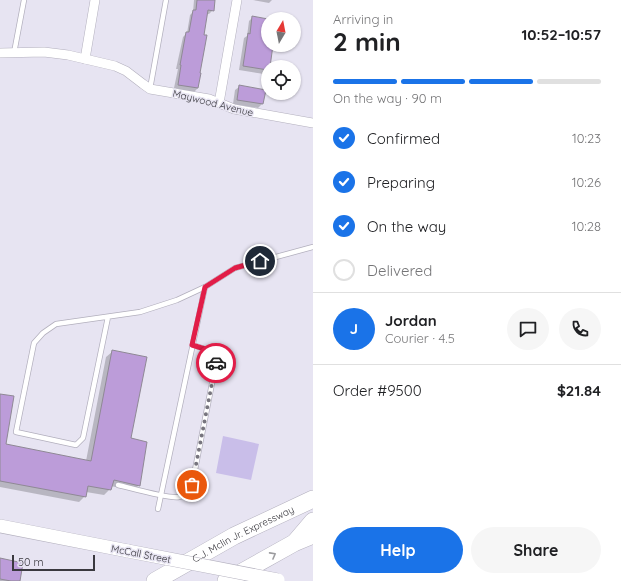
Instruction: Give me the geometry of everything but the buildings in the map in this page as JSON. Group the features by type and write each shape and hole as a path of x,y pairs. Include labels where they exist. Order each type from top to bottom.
{"highway":[{"name":"C.J. Mclin Jr. Expressway","path":"155,581 234,536 313,499"},
{"path":"294,543 313,521"},
{"path":"226,581 294,543 313,535"}],"street":[{"path":"85,59 95,0"},
{"path":"219,103 237,0"},
{"name":"Maywood Avenue","path":"0,54 44,52 68,55 115,66 126,71 150,89 208,99 234,109 313,123"},
{"name":"McCall Street","path":"0,526 128,551 181,566 280,581"}],"lane":[{"path":"14,53 24,0"},
{"path":"150,89 166,0"},
{"path":"108,317 83,438 76,444 16,432 34,343 43,333 56,324 140,312 177,300 205,287 235,268 313,247"},
{"path":"158,509 205,287"},
{"path":"118,485 161,495 179,497 188,493 192,485 216,363 214,354 205,349 192,345"}],"shaded area":[{"path":"223,436 259,444 251,480 216,473"}],"way so far":[{"path":"192,485 216,363"}],"route":[{"path":"216,363 214,354 205,349 192,345 205,287 235,268 260,261"}]}
